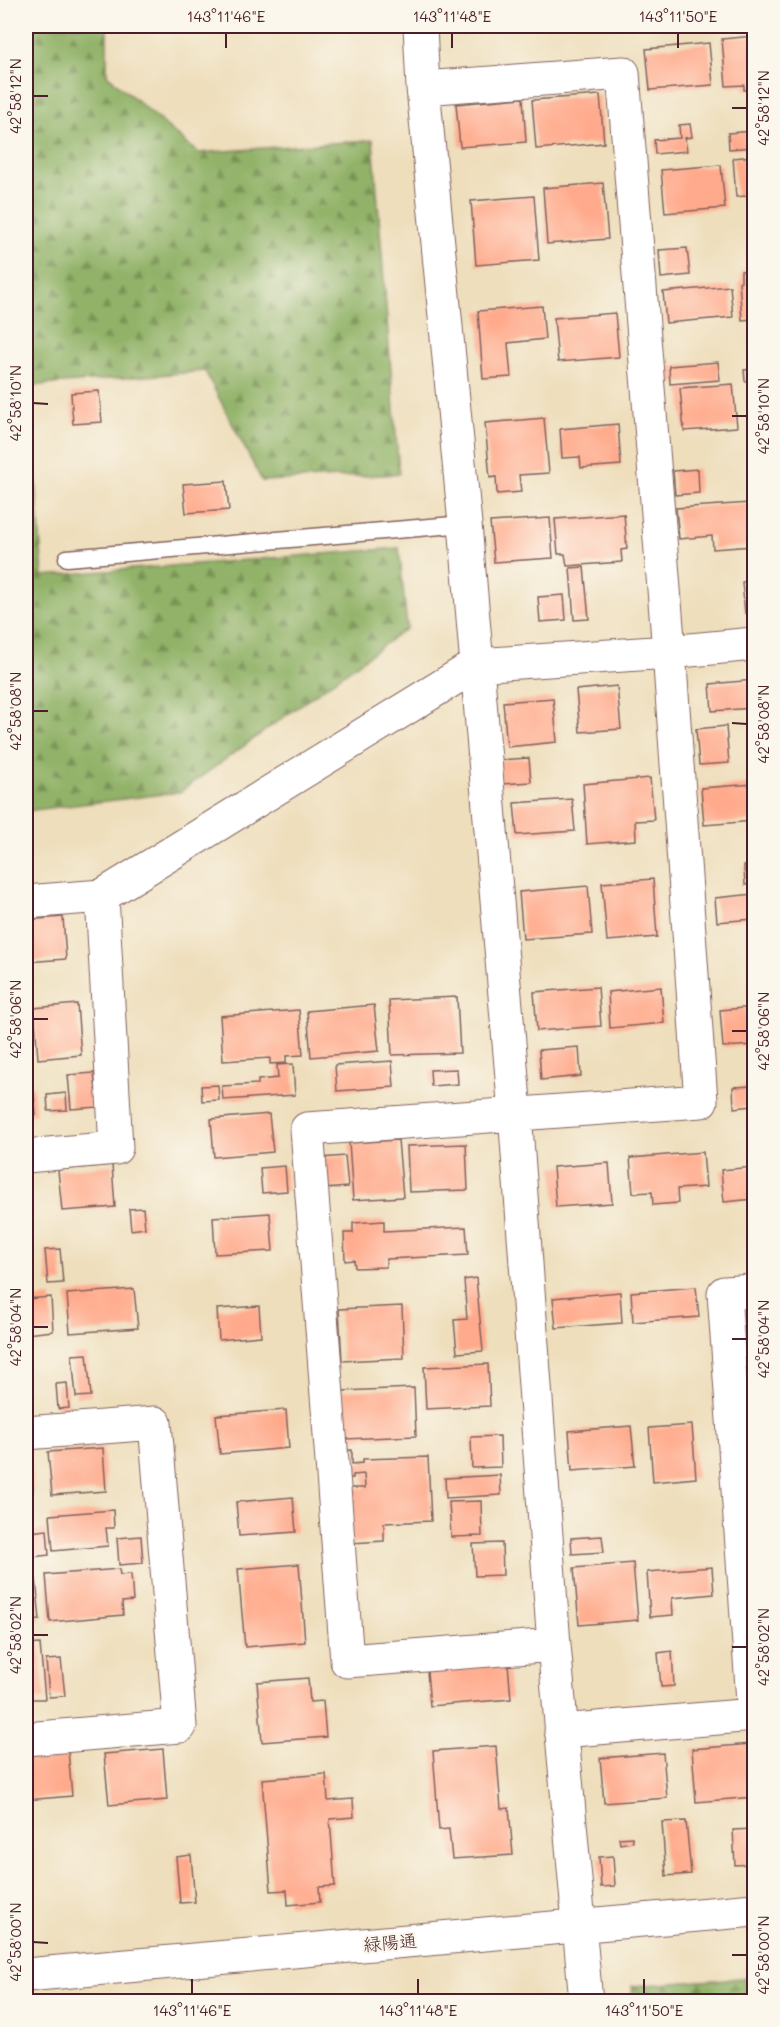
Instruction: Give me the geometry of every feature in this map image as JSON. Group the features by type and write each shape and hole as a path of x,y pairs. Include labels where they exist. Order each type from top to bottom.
{"street":[{"path":"420,26 423,88 465,524 515,1113 554,1646 586,2001"},
{"path":"423,88 623,73 669,652 701,1101 307,1129 341,1590 347,1661 554,1646"},
{"path":"26,902 102,896 476,665 754,644"},
{"path":"26,1156 116,1148 102,896"},
{"path":"561,1731 754,1715 724,1293 754,1291"},
{"path":"26,1433 155,1423 180,1726 26,1738"},
{"name":"緑陽通","path":"26,1974 754,1910"}],"lane":[{"path":"67,558 465,524"}],"green space":[{"path":"31,26 107,26 107,75 198,153 373,140 399,474 262,481 205,371 29,386 43,576 399,548 407,628 180,792 26,811 26,65 32,39"},
{"path":"754,1977 754,2001 633,2001 632,1986"}],"building":[{"path":"754,36 754,89 744,90 744,85 726,86 722,39"},
{"path":"709,43 713,85 650,90 646,49"},
{"path":"600,95 604,143 536,149 532,100"},
{"path":"523,98 526,142 460,147 456,104"},
{"path":"690,124 692,137 685,138 687,151 655,154 654,140 680,138 679,125"},
{"path":"754,131 754,147 729,149 728,133"},
{"path":"754,156 754,195 736,197 733,158"},
{"path":"721,165 725,208 665,213 661,170"},
{"path":"603,183 608,239 547,244 543,188"},
{"path":"534,196 539,260 476,265 471,201"},
{"path":"687,248 690,275 661,278 659,250"},
{"path":"754,270 754,319 742,320 739,282 741,271"},
{"path":"730,286 733,317 666,323 663,292"},
{"path":"542,306 545,339 508,343 511,377 483,379 478,311"},
{"path":"615,313 619,357 558,362 554,318"},
{"path":"718,362 720,380 670,384 669,366"},
{"path":"754,369 754,380 745,381 744,370"},
{"path":"733,384 737,427 684,431 680,388"},
{"path":"99,391 102,422 73,424 71,393"},
{"path":"754,407 754,436 752,436 749,408"},
{"path":"544,418 549,473 519,475 521,492 497,494 496,477 490,478 485,423"},
{"path":"618,424 621,465 581,468 580,457 562,458 560,429"},
{"path":"698,469 699,493 675,495 673,471"},
{"path":"226,481 229,510 186,513 183,484"},
{"path":"750,503 753,546 713,549 712,536 679,539 676,508"},
{"path":"624,514 627,549 621,550 622,562 567,566 565,554 558,554 555,519"},
{"path":"550,518 553,558 494,562 490,522"},
{"path":"584,567 589,619 574,620 570,568"},
{"path":"754,580 754,613 745,613 742,582"},
{"path":"564,595 566,620 540,622 538,597"},
{"path":"754,680 754,708 712,711 710,684"},
{"path":"617,686 621,729 580,732 576,690"},
{"path":"553,698 557,742 507,747 503,702"},
{"path":"726,726 729,763 699,765 696,729"},
{"path":"529,758 531,782 501,784 499,760"},
{"path":"650,778 654,820 635,821 636,840 587,844 583,784"},
{"path":"754,784 754,821 704,825 701,788"},
{"path":"572,799 575,831 517,835 514,803"},
{"path":"754,865 754,884 745,885 744,866"},
{"path":"653,879 657,937 607,941 602,883"},
{"path":"588,886 592,934 523,939 519,892"},
{"path":"754,894 754,919 717,922 715,898"},
{"path":"63,917 66,959 26,962 26,920"},
{"path":"598,987 601,1026 537,1031 534,992"},
{"path":"661,987 664,1023 610,1028 608,992"},
{"path":"457,997 460,1053 392,1055 389,1000"},
{"path":"77,1004 81,1055 38,1059 34,1008"},
{"path":"374,1005 379,1051 311,1057 307,1011"},
{"path":"754,1007 754,1045 723,1047 720,1010"},
{"path":"299,1010 303,1055 286,1056 286,1063 270,1064 270,1058 223,1061 220,1016"},
{"path":"579,1047 581,1076 541,1080 539,1050"},
{"path":"392,1061 394,1087 337,1091 335,1065"},
{"path":"293,1064 295,1095 223,1100 222,1086 258,1084 258,1080 278,1078 277,1065"},
{"path":"457,1069 458,1084 431,1086 430,1070"},
{"path":"94,1073 98,1107 71,1109 68,1075"},
{"path":"218,1085 219,1100 202,1101 201,1086"},
{"path":"33,1086 36,1115 26,1115 26,1087"},
{"path":"754,1086 754,1106 734,1108 733,1087"},
{"path":"66,1093 67,1110 48,1111 47,1095"},
{"path":"269,1114 273,1152 214,1157 211,1119"},
{"path":"398,1140 403,1197 353,1200 349,1143"},
{"path":"466,1144 468,1190 409,1192 407,1146"},
{"path":"703,1152 706,1187 677,1189 678,1203 653,1205 652,1192 633,1193 630,1158"},
{"path":"345,1156 348,1187 323,1189 321,1158"},
{"path":"609,1163 612,1203 556,1207 553,1167"},
{"path":"112,1165 115,1207 62,1211 58,1170"},
{"path":"285,1166 287,1191 262,1193 260,1168"},
{"path":"754,1167 754,1199 724,1202 721,1170"},
{"path":"26,1186 29,1186 32,1218 26,1218"},
{"path":"143,1208 145,1228 131,1230 129,1209"},
{"path":"270,1213 273,1251 215,1254 213,1217"},
{"path":"384,1221 384,1231 466,1227 468,1255 386,1259 386,1267 355,1268 354,1260 345,1261 344,1233 353,1233 353,1223"},
{"path":"60,1249 63,1283 48,1284 45,1250"},
{"path":"476,1278 483,1351 457,1353 454,1320 467,1319 464,1280"},
{"path":"696,1287 699,1317 633,1322 631,1292"},
{"path":"134,1289 138,1328 70,1333 67,1294"},
{"path":"620,1292 622,1323 556,1328 553,1298"},
{"path":"51,1297 53,1331 26,1334 26,1299"},
{"path":"259,1306 261,1336 219,1340 217,1309"},
{"path":"402,1306 404,1358 342,1361 339,1309"},
{"path":"754,1322 754,1355 750,1355 747,1323"},
{"path":"87,1354 91,1396 76,1397 72,1355"},
{"path":"488,1364 490,1406 426,1409 424,1367"},
{"path":"67,1383 69,1408 58,1409 56,1384"},
{"path":"414,1388 416,1436 345,1439 342,1391"},
{"path":"286,1410 289,1448 220,1454 216,1415"},
{"path":"692,1425 696,1478 653,1482 649,1428"},
{"path":"631,1426 635,1466 572,1471 569,1431"},
{"path":"500,1436 501,1467 472,1468 471,1437"},
{"path":"103,1448 106,1491 52,1495 48,1452"},
{"path":"26,1449 30,1449 33,1492 26,1493"},
{"path":"352,1450 352,1464 363,1463 363,1459 428,1457 431,1521 384,1523 384,1541 351,1543 348,1488 365,1488 364,1474 353,1475 353,1478 338,1478 337,1451"},
{"path":"500,1475 501,1495 446,1498 445,1478"},
{"path":"293,1497 296,1532 239,1536 236,1502"},
{"path":"481,1501 482,1536 451,1537 449,1502"},
{"path":"113,1510 114,1528 106,1528 108,1546 53,1551 50,1515"},
{"path":"47,1530 49,1555 32,1557 30,1532"},
{"path":"141,1536 143,1563 119,1565 117,1538"},
{"path":"602,1536 604,1552 572,1554 571,1538"},
{"path":"502,1543 503,1575 475,1576 473,1544"},
{"path":"633,1563 638,1620 579,1625 574,1568"},
{"path":"299,1564 305,1642 245,1647 238,1569"},
{"path":"712,1567 714,1594 672,1598 673,1615 650,1617 647,1572"},
{"path":"119,1569 120,1575 131,1574 133,1601 122,1602 123,1615 50,1622 46,1575"},
{"path":"36,1579 40,1620 26,1621 26,1580"},
{"path":"40,1644 45,1699 31,1699 26,1645"},
{"path":"672,1651 674,1686 661,1687 658,1653"},
{"path":"61,1659 65,1696 49,1697 46,1660"},
{"path":"508,1664 511,1699 430,1706 427,1671"},
{"path":"308,1678 310,1702 323,1701 326,1737 262,1742 257,1682"},
{"path":"67,1739 72,1796 26,1800 26,1743"},
{"path":"751,1744 754,1797 696,1802 692,1749"},
{"path":"496,1746 501,1809 509,1808 513,1855 452,1859 449,1829 439,1830 433,1751"},
{"path":"163,1749 167,1800 109,1805 104,1754"},
{"path":"663,1753 667,1798 604,1803 600,1758"},
{"path":"326,1774 328,1801 353,1799 354,1817 330,1819 335,1886 319,1887 320,1902 288,1905 287,1890 271,1891 262,1779"},
{"path":"686,1821 691,1874 666,1876 662,1822"},
{"path":"754,1829 754,1864 735,1865 733,1830"},
{"path":"632,1837 633,1842 620,1844 619,1838"},
{"path":"191,1855 195,1902 180,1903 176,1857"},
{"path":"613,1856 615,1886 601,1887 599,1857"}]}
